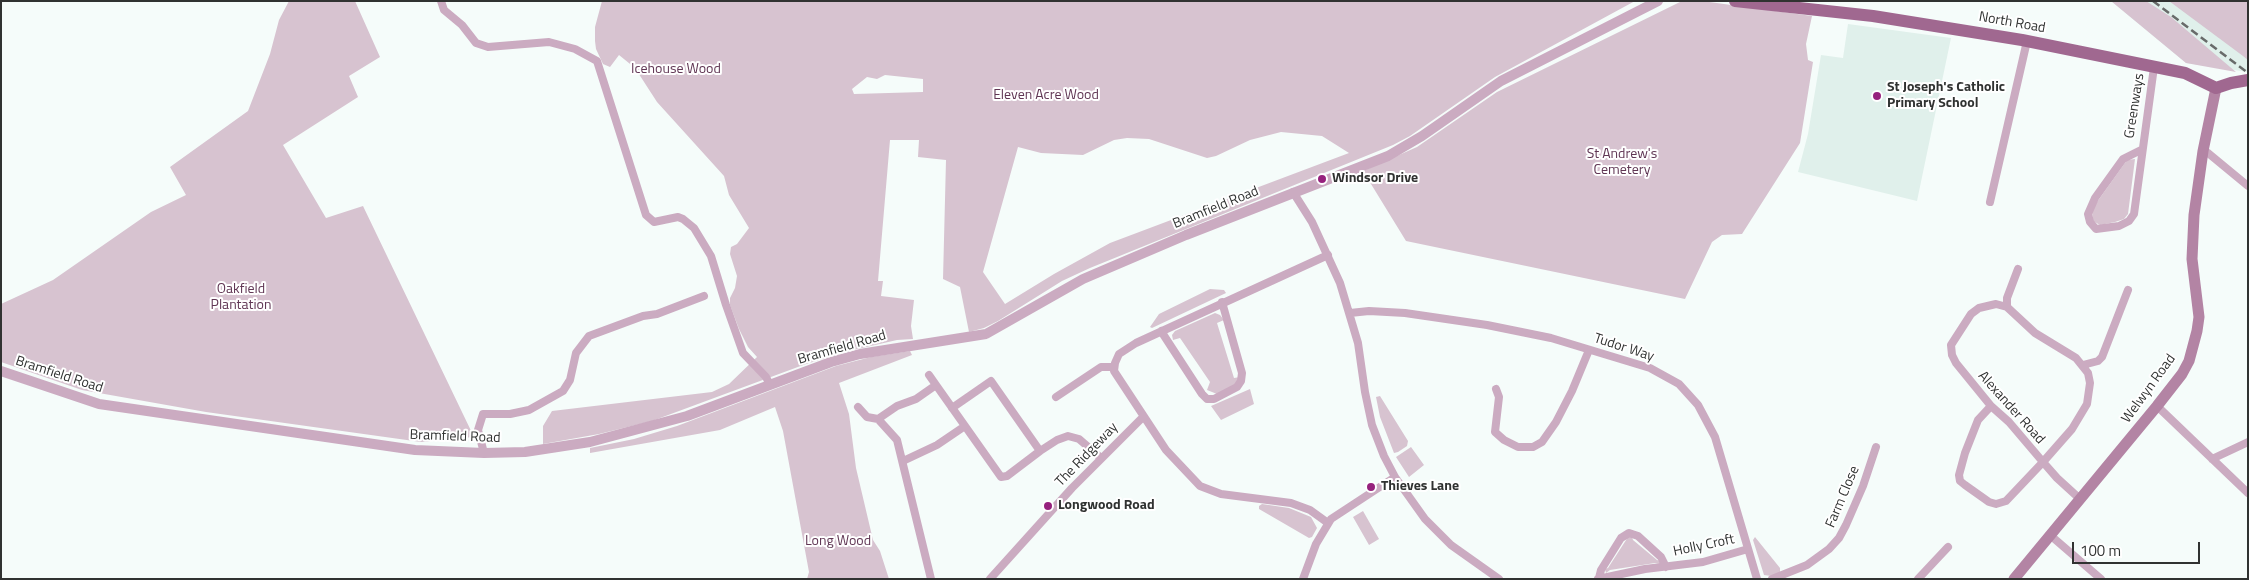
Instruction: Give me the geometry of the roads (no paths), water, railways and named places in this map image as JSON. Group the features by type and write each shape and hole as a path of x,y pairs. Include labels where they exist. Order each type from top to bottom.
{"main road":[{"name":"North Road","path":"1735,1 1873,16 2027,40 2184,73 2216,88"},
{"path":"2216,88 2248,80"},
{"name":"Welwyn Road","path":"2014,579 2158,406 2185,368 2197,331 2198,298 2192,259 2192,244 2203,151 2216,88"}],"street":[{"path":"441,1 444,10 462,25 476,42 488,47 548,42 575,49 597,61 646,214 654,222 678,217 694,228 713,260 743,353 766,377 770,385"},
{"name":"Bramfield Road","path":"1,371 99,404 415,450 484,453 540,450 590,442 686,416 860,354 986,334 1083,279 1293,192 1388,156 1406,147 1502,82 1658,1"},
{"path":"1990,202 2027,40"},
{"name":"Greenways","path":"2141,150 2123,159 2095,198 2088,214 2090,222 2096,229 2119,226 2129,221 2134,214 2141,150 2154,66"},
{"path":"2203,151 2248,186"},
{"path":"1293,192 1312,222 1328,255 1350,313 1358,343 1364,392 1372,425 1384,456 1425,519 1466,556 1499,579"},
{"path":"1328,255 1161,331 1124,351 1116,358 1114,367 1117,379 1166,450 1200,486 1221,494 1279,500 1303,507 1328,523"},
{"path":"1992,406 1980,417 1968,445 1960,469 1960,481 1989,502 2002,503 2043,462 2072,429 2088,404 2090,383 2088,373 2076,358 2035,333 2007,307 2007,298 2018,269"},
{"path":"2083,365 2098,361 2102,357 2128,290"},
{"path":"484,453 478,430 484,414 510,414 529,410 563,391 570,380 576,353 589,336 643,316 657,314 704,296"},
{"path":"1161,331 1202,394 1208,399 1214,399 1237,387 1241,381 1242,373 1222,302"},
{"name":"Alexander Road","path":"2007,307 1996,304 1979,308 1964,323 1951,345 1952,355 1956,363 1992,406 2080,499"},
{"name":"Tudor Way","path":"1350,313 1376,311 1461,321 1551,338 1619,358 1663,374 1684,389 1707,419 1718,446 1757,579"},
{"path":"1496,389 1500,397 1495,432 1504,440 1518,447 1533,447 1542,442 1556,422 1572,391 1589,350"},
{"path":"1056,398 1101,368 1114,367"},
{"path":"929,375 1002,477 1007,476 1057,440 1068,436 1079,439 1102,458"},
{"path":"952,408 991,381 1040,452"},
{"path":"858,407 867,418 878,419 897,406 916,399 936,385"},
{"path":"2158,406 2248,493"},
{"name":"The Ridgeway","path":"992,578 1102,458 1143,417"},
{"path":"878,419 896,437 931,579"},
{"path":"903,461 937,445 965,426"},
{"path":"2212,459 2248,442"},
{"name":"Farm Close","path":"1772,579 1807,565 1829,549 1839,538 1864,486 1876,447"},
{"path":"1303,579 1310,558 1328,523 1340,512 1396,477"},
{"name":"Holly Croft","path":"1666,567 1661,557 1638,536 1629,533 1621,538 1598,578 1719,559 1748,549"},
{"path":"2050,535 2101,579"},
{"path":"1918,579 1948,547"}],"railway":[{"path":"2153,1 2248,73"}],"place":[{"name":"St Joseph's Catholic Primary School","path":"1877,96"},
{"name":"Windsor Drive","path":"1322,179"},
{"name":"Thieves Lane","path":"1371,487"},
{"name":"Longwood Road","path":"1048,506"}],"park label":[{"name":"Icehouse Wood","path":"676,70"},
{"name":"Eleven Acre Wood","path":"1046,96"},
{"name":"St Andrew's Cemetery","path":"1622,164"},
{"name":"Oakfield Plantation","path":"241,298"},
{"name":"Long Wood","path":"838,542"}]}
